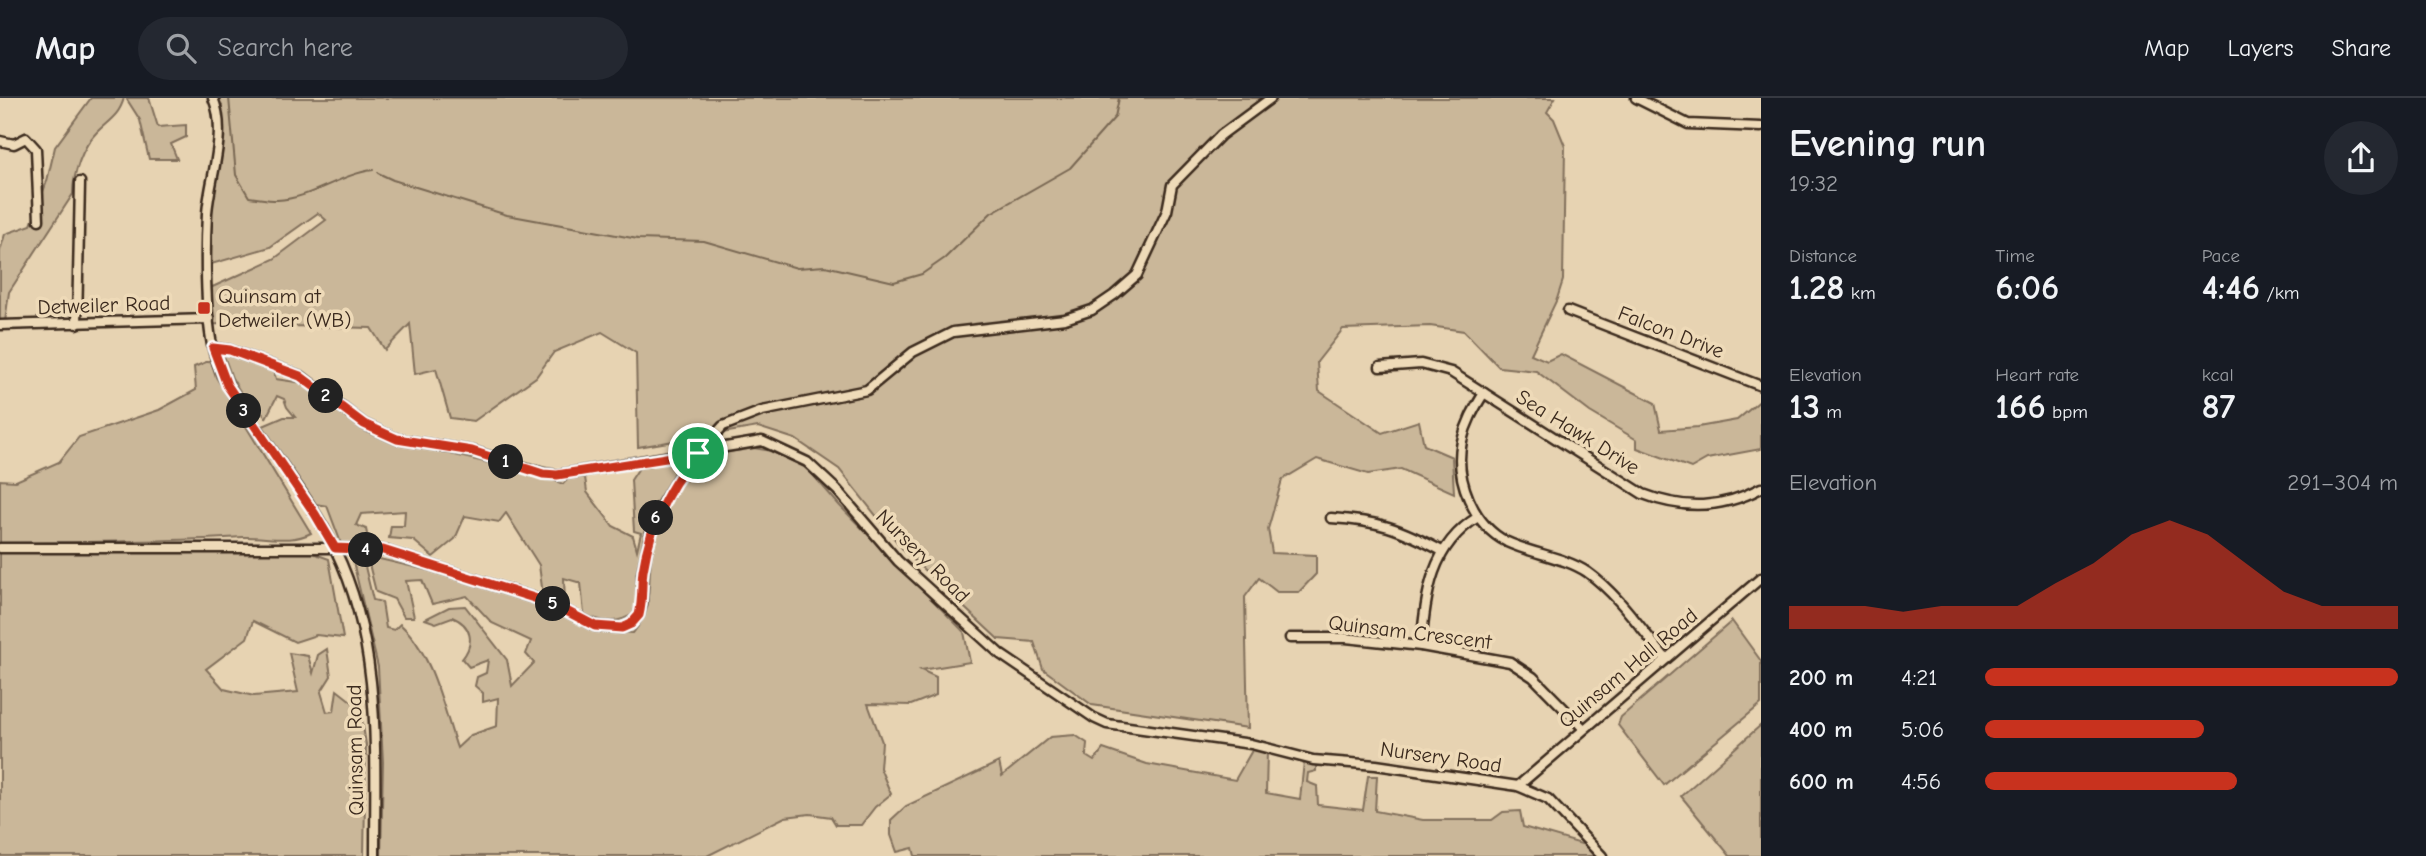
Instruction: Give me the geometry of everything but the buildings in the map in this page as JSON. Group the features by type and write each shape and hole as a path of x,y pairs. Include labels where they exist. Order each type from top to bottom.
{"street":[{"name":"Quinsam Road","path":"212,98 218,113 207,213 209,319 213,348 227,385 315,514 335,548 356,598 372,679 375,713 375,856"},
{"path":"0,548 383,550 553,604 595,626 622,628 631,624 639,615 645,561 659,509 681,472 723,426 762,411 866,390 913,352 953,332 1065,319 1092,310 1137,275 1167,211 1172,186 1221,135 1271,98"},
{"path":"1636,98 1688,124 1761,127"},
{"path":"0,141 14,144 26,138 36,149 39,220"},
{"path":"77,324 80,182"},
{"name":"Falcon Drive","path":"1568,311 1761,386"},
{"name":"Detweiler Road","path":"0,325 209,319"},
{"path":"18,331 41,324"},
{"name":"Nursery Road","path":"213,348 230,350 300,376 364,424 397,439 472,451 543,474 557,475 762,441 807,462 837,490 898,561 1000,654 1094,719 1107,724 1251,744 1312,760 1376,765 1518,786 1548,799 1602,856"},
{"name":"Sea Hawk Drive","path":"1380,367 1421,364 1451,372 1643,494 1662,501 1693,506 1721,504 1761,488"},
{"path":"1484,393 1469,418 1461,443 1462,476 1467,496 1478,517 1504,540 1586,571 1606,588 1666,659"},
{"path":"1421,646 1427,590 1442,551 1458,532 1478,517"},
{"path":"1331,518 1371,521 1391,526 1442,551"},
{"name":"Quinsam Hall Road","path":"1518,786 1761,578"},
{"name":"Quinsam Crescent","path":"1290,638 1346,638 1421,646 1510,662 1534,677 1583,728"}],"shaded area":[{"path":"91,98 124,98 116,114 87,145 77,170 73,194 9,292 5,322 0,320 0,251 5,234 31,225 47,181 55,147"},
{"path":"126,98 149,98 158,127 186,125 186,137 171,144 177,159 149,159 140,120"},
{"path":"217,98 1555,98 1547,112 1554,119 1565,146 1563,280 1531,354 1547,361 1561,354 1655,403 1661,430 1737,420 1761,400 1761,449 1707,459 1691,468 1637,448 1637,440 1590,412 1536,371 1499,367 1464,331 1430,326 1343,329 1317,362 1319,391 1382,433 1419,421 1424,445 1452,457 1454,493 1401,469 1368,474 1317,459 1282,480 1268,529 1272,553 1316,555 1316,574 1299,592 1277,592 1259,578 1245,597 1248,728 1092,705 1043,669 1034,642 998,639 905,552 839,469 795,439 758,427 638,447 636,353 602,332 554,352 536,377 474,421 450,418 436,369 415,374 410,324 385,350 371,328 208,324 208,289 274,259 326,220 318,213 270,247 208,265 205,207 220,166 222,106"},
{"path":"223,353 273,368 276,379 303,383 367,432 401,445 434,450 547,477 563,484 569,478 585,477 587,492 613,526 633,536 637,550 641,533 634,531 631,480 639,468 673,462 680,466 647,523 639,569 636,612 623,619 611,621 598,620 584,614 581,583 564,578 565,603 543,595 539,565 506,513 499,522 465,516 455,539 433,557 413,540 389,538 391,526 404,526 405,511 361,514 356,525 366,529 369,544 341,543 327,506 315,504 263,426 284,417 295,417 284,399 277,396 266,418 257,407 253,413 232,378"},
{"path":"211,360 216,377 311,533 286,539 243,537 0,543 0,480 16,481 59,462 79,437 159,410 196,390 194,367"},
{"path":"754,448 771,451 807,468 840,506 964,632 970,662 921,670 936,677 936,695 911,705 868,704 882,742 880,768 891,794 875,807 861,825 836,825 831,817 810,814 785,817 707,856 381,856 383,762 378,667 351,553 362,554 373,600 382,602 386,628 394,630 400,624 421,650 436,682 457,748 471,735 497,726 498,698 483,702 483,693 475,686 477,677 486,673 488,660 469,667 462,659 470,641 464,625 452,617 436,623 425,619 449,607 465,606 507,660 512,686 534,663 526,654 531,641 492,623 467,596 432,604 422,580 406,581 414,617 404,617 394,599 376,592 367,556 431,571 553,608 591,630 633,633 640,622 648,598 655,534 674,492 702,456"},
{"path":"0,552 310,552 329,559 343,638 316,635 295,642 253,621 247,638 206,669 224,689 254,696 298,692 289,653 308,656 313,673 318,655 327,649 331,676 321,692 327,712 334,711 337,690 360,708 366,744 364,856 0,856"},
{"path":"1732,621 1761,661 1761,704 1664,785 1618,725 1621,717"},
{"path":"1761,725 1761,856 1730,856 1681,796"},
{"path":"1075,735 1087,743 1086,756 1094,761 1103,749 1147,764 1235,780 1254,747 1267,751 1266,793 1300,799 1304,762 1316,764 1316,771 1308,773 1307,782 1317,786 1318,805 1363,810 1368,776 1377,776 1375,811 1423,820 1492,820 1503,812 1520,811 1523,827 1585,845 1594,856 915,856 913,848 897,852 891,835 891,820 906,806 999,762 1002,776 1050,737"}],"waterway":[{"path":"229,98 236,175 249,197 290,199 349,176 373,170"},
{"path":"378,173 507,215 638,239 704,241 797,268 825,266 894,282 922,274 945,258 991,213 1070,168 1115,117 1119,98"}],"place":[{"name":"Quinsam at Detweiler (WB)","path":"204,308"}],"route":[{"path":"213,348 230,350 300,376 364,424 397,439 472,451 543,474 557,475 698,453 681,472 659,509 642,574 642,604 639,615 631,624 622,628 595,626 553,604 383,550 335,548 315,514 227,385 213,348"}]}
